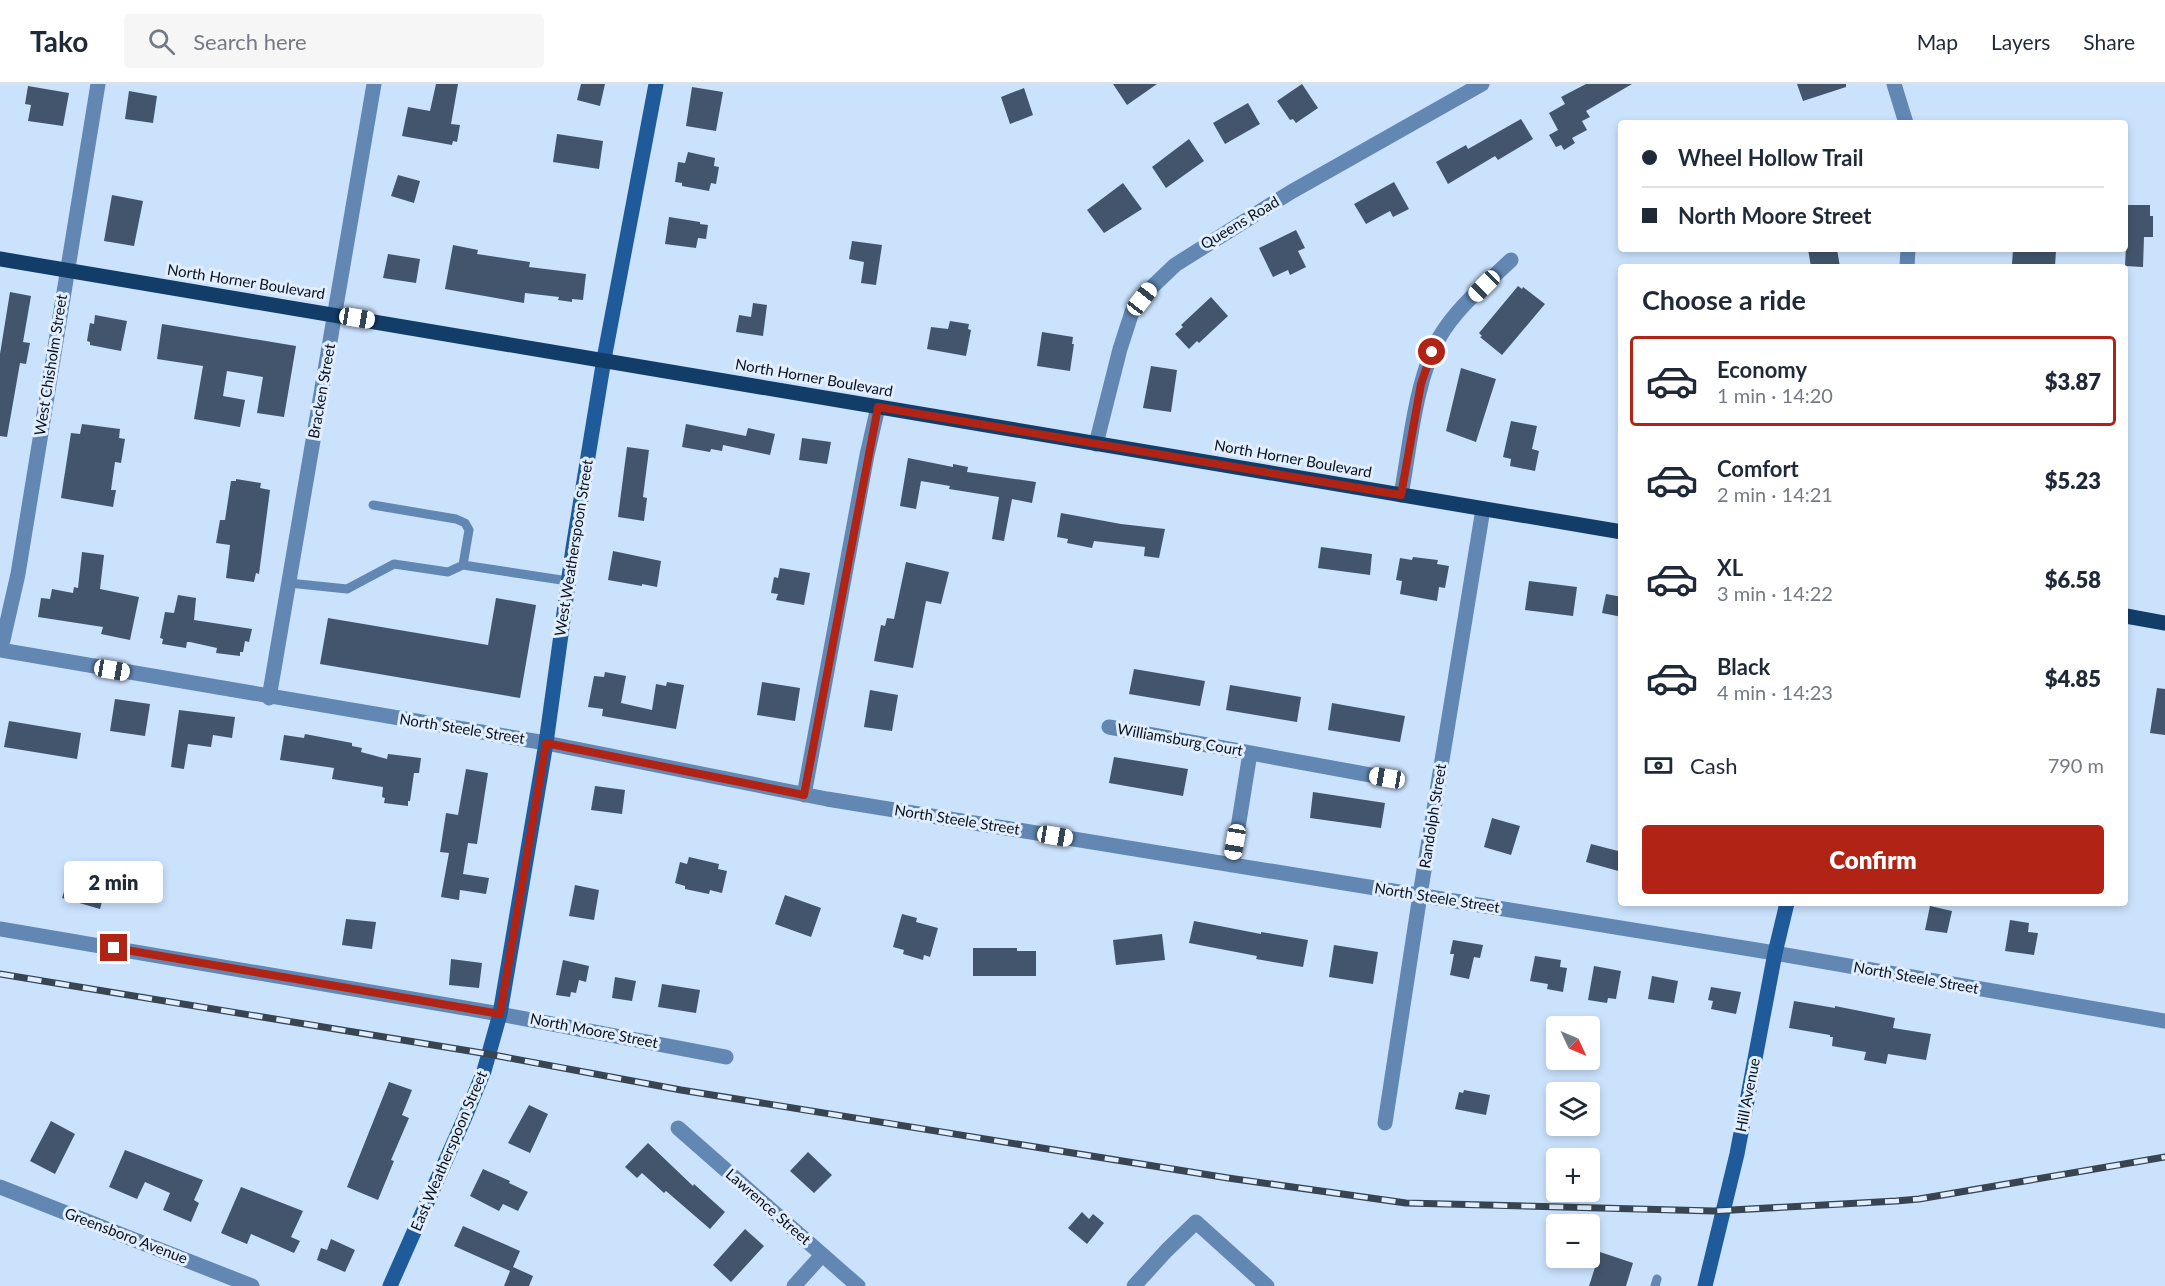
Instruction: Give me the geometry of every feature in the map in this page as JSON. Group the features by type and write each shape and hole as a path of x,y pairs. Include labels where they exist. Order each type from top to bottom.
{"main road":[{"name":"North Horner Boulevard","path":"0,259 1618,531"},
{"path":"2128,616 2165,622"}],"street":[{"name":"West Chisholm Street","path":"0,645 18,574 98,84"},
{"name":"Bracken Street","path":"270,698 374,84"},
{"name":"West Weatherspoon Street","path":"500,1014 546,743 568,581 604,359 657,84"},
{"name":"Queens Road","path":"1096,444 1120,349 1132,312 1152,287 1175,265 1291,192 1482,84"},
{"path":"1894,84 1905,120"},
{"path":"1401,495 1421,384 1432,352 1458,312 1511,260"},
{"path":"804,795 878,407"},
{"name":"Randolph Street","path":"1385,1123 1483,509"},
{"name":"North Steele Street","path":"0,650 270,698 546,743 804,795 1775,953 2165,1021"},
{"name":"Williamsburg Court","path":"1109,727 1387,778"},
{"name":"Williamsburg Court","path":"1232,865 1250,753"},
{"name":"Hill Avenue","path":"1705,1286 1737,1154 1775,953 1786,906"},
{"name":"North Moore Street","path":"0,929 500,1014 726,1057"},
{"name":"East Weatherspoon Street","path":"390,1286 484,1071 500,1014"},
{"name":"Lawrence Street","path":"678,1128 858,1286"},
{"name":"Greensboro Avenue","path":"0,1187 252,1286"},
{"path":"1134,1286 1197,1222 1268,1286"},
{"path":"794,1286 822,1255"}],"lane":[{"path":"373,505 456,519 465,523 470,530 463,565"},
{"path":"289,584 347,589 394,564 448,572 463,565 568,581"}],"building":[{"path":"436,84 458,84 451,124 460,125 457,142 453,141 452,145 402,136 408,107 430,111"},
{"path":"581,84 605,84 600,106 577,100"},
{"path":"1113,84 1157,84 1127,105"},
{"path":"1302,84 1318,108 1296,123 1293,119 1290,120 1277,101"},
{"path":"1586,84 1632,84 1586,111 1590,117 1582,121 1587,130 1572,138 1575,143 1564,150 1561,145 1556,147 1549,135 1558,130 1549,113 1565,104 1561,97"},
{"path":"1797,84 1846,84 1846,87 1803,101"},
{"path":"28,86 69,93 63,126 28,121 31,105 25,104"},
{"path":"692,87 723,92 716,131 686,126"},
{"path":"1024,88 1033,115 1010,124 1001,97"},
{"path":"129,91 157,96 153,123 125,119"},
{"path":"1248,103 1260,124 1225,144 1213,123"},
{"path":"1521,119 1533,139 1498,160 1495,156 1448,184 1436,162 1466,145 1468,149"},
{"path":"557,134 603,141 599,169 553,162"},
{"path":"1189,139 1204,161 1166,188 1152,167"},
{"path":"688,152 715,158 714,166 719,167 716,184 711,183 709,191 682,186 682,183 675,182 678,162 685,163"},
{"path":"398,175 420,181 414,203 391,196"},
{"path":"1394,182 1409,209 1393,217 1390,211 1366,224 1354,204"},
{"path":"1123,183 1142,209 1104,233 1087,210"},
{"path":"112,195 143,201 134,246 104,241"},
{"path":"2128,205 2150,205 2150,216 2153,216 2153,237 2144,237 2143,267 2125,264 2126,252 2128,252"},
{"path":"669,217 708,225 706,239 698,238 696,248 665,244"},
{"path":"1296,230 1305,248 1298,251 1306,267 1290,275 1288,270 1273,277 1259,248"},
{"path":"852,241 882,245 876,285 861,283 864,262 849,259"},
{"path":"453,245 478,250 477,254 530,262 529,267 586,274 583,300 572,299 572,302 558,300 559,297 525,293 524,303 445,289"},
{"path":"1808,252 1838,252 1840,264 1810,264"},
{"path":"2013,252 2056,252 2055,264 2012,264"},
{"path":"388,254 420,259 416,283 383,278"},
{"path":"1518,286 1522,289 1523,287 1545,304 1502,355 1480,337 1482,336 1479,333"},
{"path":"10,292 31,296 23,342 30,343 26,364 20,363 7,437 0,436 0,354"},
{"path":"1211,297 1228,316 1199,343 1197,341 1189,349 1175,334 1183,327 1181,325"},
{"path":"753,303 767,305 763,336 736,332 739,315 751,317"},
{"path":"95,315 127,321 121,351 90,345 87,341 90,323 94,324"},
{"path":"950,321 969,324 968,329 971,330 966,356 927,349 931,327 948,329"},
{"path":"162,324 296,346 284,417 257,413 263,377 227,371 223,396 245,400 240,427 194,419 203,366 157,359"},
{"path":"1042,332 1073,337 1070,371 1037,366"},
{"path":"1151,366 1177,370 1171,412 1143,408"},
{"path":"1461,368 1496,379 1476,442 1446,431"},
{"path":"1511,421 1537,426 1532,449 1539,451 1535,471 1510,466 1511,459 1503,457"},
{"path":"82,424 120,429 119,438 125,439 121,463 115,462 111,490 116,490 113,507 61,498 71,433 80,434"},
{"path":"686,424 746,436 748,428 775,434 770,455 723,445 722,451 711,449 710,452 682,447"},
{"path":"802,438 831,442 827,464 799,460"},
{"path":"627,447 649,450 643,497 647,498 644,521 618,517"},
{"path":"908,458 953,467 953,464 968,467 967,472 1036,482 1032,503 1012,499 1004,541 992,539 999,497 949,489 950,486 921,481 916,509 900,506"},
{"path":"236,479 261,483 260,488 270,490 259,574 256,573 254,582 226,578 230,545 216,543 220,520 225,520 231,481 236,481"},
{"path":"1061,513 1165,529 1159,558 1144,556 1145,547 1094,541 1092,548 1067,543 1068,539 1057,537"},
{"path":"1321,547 1372,554 1370,575 1318,568"},
{"path":"613,551 661,561 657,587 608,580"},
{"path":"82,552 104,555 100,589 139,597 130,640 101,634 103,627 38,617 41,598 50,599 52,589 73,593 74,587 78,588"},
{"path":"1413,557 1438,560 1437,564 1449,566 1445,588 1439,587 1437,601 1400,594 1402,581 1396,580 1400,558 1412,560"},
{"path":"906,562 949,572 941,604 926,601 913,668 874,661 881,625 885,626 887,618 894,619"},
{"path":"780,568 810,573 804,605 776,600 778,594 771,593 774,577 778,578"},
{"path":"1529,581 1577,587 1573,616 1525,610"},
{"path":"1606,594 1618,596 1618,616 1602,613"},
{"path":"178,595 196,598 194,620 252,629 249,642 245,641 240,656 216,653 217,648 190,642 187,642 186,648 162,644 163,639 160,638 165,612 174,613"},
{"path":"496,598 536,605 520,698 320,664 328,618 488,645"},
{"path":"1134,669 1205,681 1200,706 1129,694"},
{"path":"605,672 626,676 621,703 652,710 656,684 666,686 667,682 684,685 676,729 602,716 603,709 588,707 594,676 604,677"},
{"path":"762,682 800,688 795,721 757,715"},
{"path":"1230,685 1301,697 1297,722 1226,710"},
{"path":"2157,688 2165,689 2165,735 2150,733"},
{"path":"870,690 898,695 892,731 864,727"},
{"path":"115,699 150,704 145,736 110,731"},
{"path":"1332,703 1405,716 1400,742 1328,730"},
{"path":"179,710 235,717 232,738 213,735 211,747 188,744 184,769 171,767"},
{"path":"9,721 81,733 77,759 4,747"},
{"path":"305,734 352,743 352,746 362,748 361,752 387,759 388,754 421,758 419,773 414,773 408,806 384,803 383,787 332,779 334,768 280,760 284,735 304,738"},
{"path":"1114,757 1188,769 1183,796 1109,783"},
{"path":"466,769 488,773 477,844 468,843 463,874 489,878 486,894 460,890 459,900 441,897 449,853 440,852 446,813 458,815"},
{"path":"595,786 625,790 622,814 591,810"},
{"path":"1313,792 1385,803 1381,828 1310,818"},
{"path":"1492,818 1520,826 1511,855 1484,847"},
{"path":"1591,844 1618,851 1618,871 1586,862"},
{"path":"689,857 719,864 718,869 727,871 722,893 710,890 709,894 685,889 685,886 675,883 680,862 687,864"},
{"path":"69,876 106,887 100,909 62,898"},
{"path":"575,885 599,890 594,920 569,916"},
{"path":"785,895 821,908 811,937 775,924"},
{"path":"1930,906 1952,911 1947,933 1925,930"},
{"path":"902,914 917,918 916,922 938,928 930,957 924,955 923,960 903,954 904,950 893,947"},
{"path":"346,919 376,922 372,949 342,945"},
{"path":"2010,920 2029,923 2028,932 2038,933 2034,955 2005,951"},
{"path":"1194,921 1261,934 1261,932 1308,940 1303,967 1256,959 1257,956 1189,943"},
{"path":"1162,934 1165,960 1116,965 1113,940"},
{"path":"1453,940 1483,945 1480,958 1474,957 1469,979 1450,975 1454,954 1450,954"},
{"path":"1334,945 1378,952 1373,984 1329,977"},
{"path":"973,948 1017,948 1017,951 1036,951 1036,976 973,976"},
{"path":"1535,956 1561,960 1560,967 1567,968 1563,992 1547,989 1548,984 1530,981"},
{"path":"451,959 482,963 479,988 449,985"},
{"path":"563,960 589,966 586,982 579,980 576,993 571,992 570,997 556,995"},
{"path":"1594,966 1621,971 1616,999 1608,998 1607,1003 1588,1000"},
{"path":"1652,976 1678,981 1674,1003 1648,999"},
{"path":"615,977 636,981 632,1001 612,998"},
{"path":"662,984 700,990 696,1013 658,1007"},
{"path":"1711,987 1741,992 1736,1014 1711,1009 1713,1001 1708,1000"},
{"path":"1794,1001 1835,1008 1835,1006 1895,1018 1893,1028 1931,1034 1926,1060 1888,1054 1886,1064 1864,1060 1866,1052 1832,1046 1833,1037 1830,1035 1789,1028"},
{"path":"389,1082 412,1090 402,1115 409,1118 391,1160 394,1161 378,1200 347,1187"},
{"path":"1464,1090 1490,1095 1486,1115 1455,1109 1459,1092 1463,1093"},
{"path":"529,1105 548,1114 530,1153 508,1143"},
{"path":"51,1121 75,1134 55,1174 30,1161"},
{"path":"648,1143 693,1186 694,1184 725,1212 710,1229 642,1173 637,1178 625,1167"},
{"path":"125,1150 203,1180 194,1200 199,1203 191,1222 163,1210 170,1193 145,1182 137,1199 109,1187"},
{"path":"808,1152 832,1175 814,1193 790,1171"},
{"path":"483,1169 528,1192 518,1211 503,1204 499,1211 470,1196"},
{"path":"241,1187 303,1211 291,1237 300,1241 294,1253 251,1234 247,1244 221,1233"},
{"path":"1082,1212 1089,1219 1093,1214 1104,1223 1087,1244 1068,1228"},
{"path":"463,1226 520,1251 513,1267 533,1276 529,1286 504,1286 510,1271 454,1246"},
{"path":"745,1229 764,1246 731,1282 713,1265"},
{"path":"331,1239 355,1250 345,1272 317,1260 321,1248 327,1250"},
{"path":"1600,1252 1633,1263 1626,1286 1589,1286 1595,1268 1600,1268"}],"railway":[{"path":"0,974 488,1054 681,1090 1228,1178 1406,1203 1714,1211 1896,1201 2165,1157"}],"route":[{"path":"114,948 500,1014 546,743 804,795 867,455 878,407 1401,495 1421,384 1432,352"}]}
